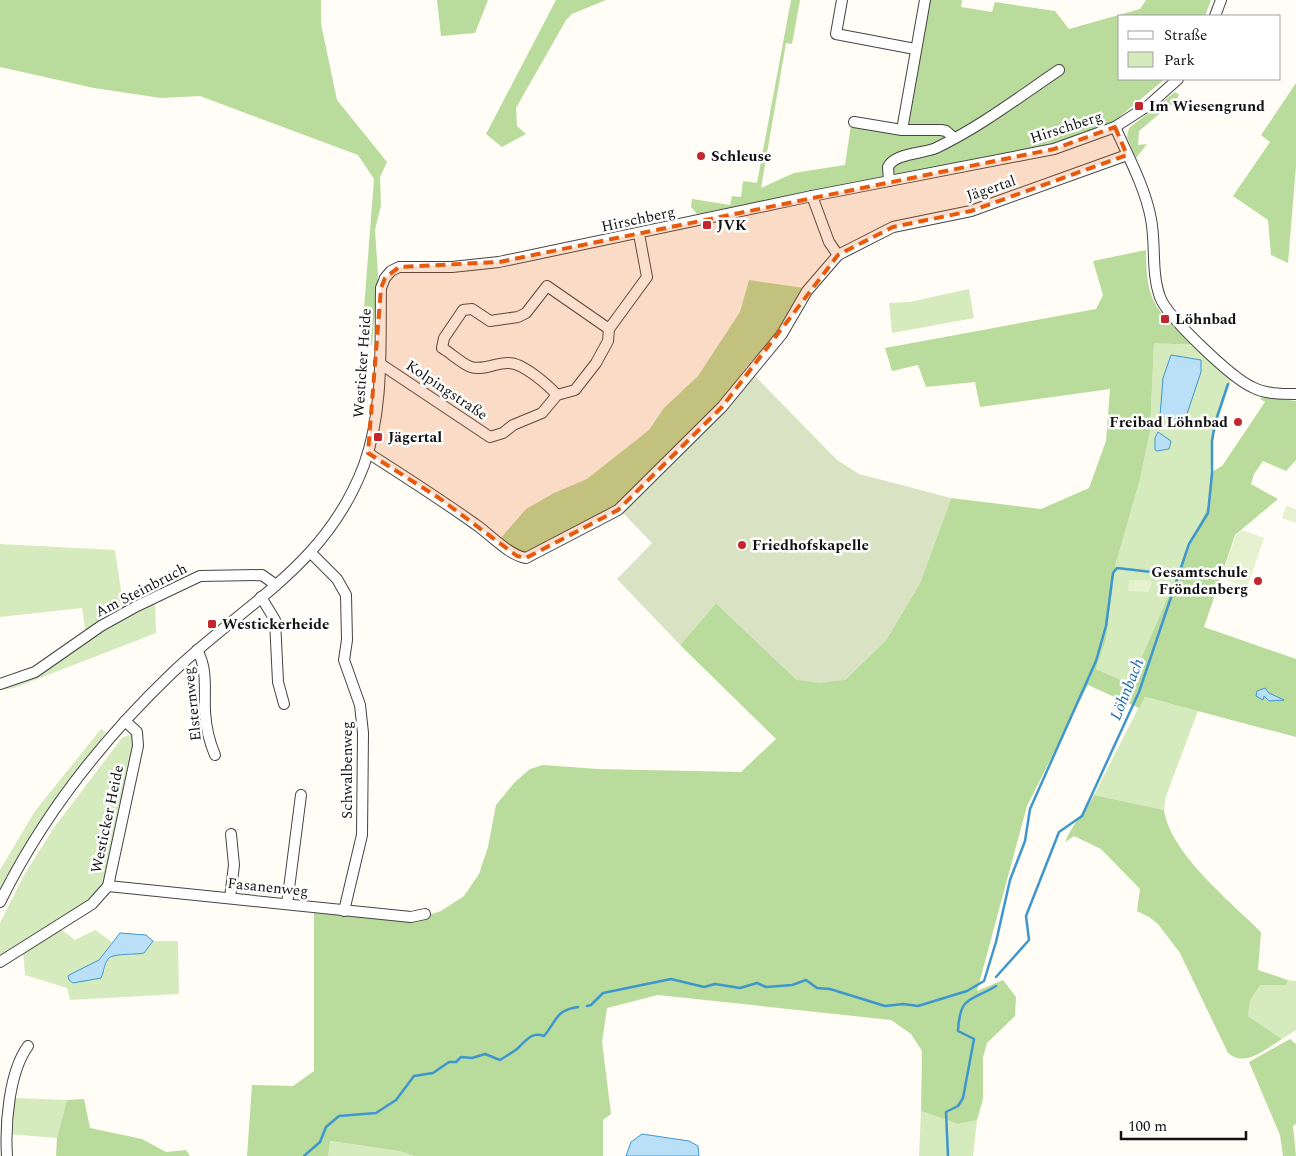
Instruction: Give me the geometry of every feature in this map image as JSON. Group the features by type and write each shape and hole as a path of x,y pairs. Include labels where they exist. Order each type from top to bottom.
{"street":[{"path":"842,0 836,34 915,49"},
{"path":"902,130 925,0"},
{"path":"1216,15 1222,0"},
{"path":"889,181 888,167 894,160 933,149 954,138 1059,70"},
{"name":"Hirschberg","path":"391,270 399,267 452,267 499,262 640,234 812,196 1054,149 1115,127 1149,105 1177,80"},
{"path":"854,122 902,130 940,130 954,138"},
{"path":"1115,127 1149,207 1156,282 1163,304 1175,318 1242,382 1261,391 1296,394"},
{"name":"Jägertal","path":"838,255 893,227 971,212 1127,155"},
{"path":"368,453 447,504 517,556 526,558 537,553 618,510 722,407 787,327 808,291 838,255 829,242 812,196"},
{"name":"Kolpingstraße","path":"379,363 490,437 503,434 513,426 542,413 557,395 575,390 596,363 608,341 609,329 647,277 640,234"},
{"name":"Westicker Heide","path":"0,902 12,877 46,824 80,775 125,721 197,650 276,585 311,553 332,528 346,504 368,453 376,411 381,288 391,270"},
{"path":"557,395 548,385 518,365 509,362 490,367 471,367 442,348 444,338 463,310 472,309 490,321 518,317 526,313 546,286 609,329"},
{"name":"Schwalbenweg","path":"311,553 337,579 346,595 347,640 344,660 360,705 364,732 362,835 344,911"},
{"name":"Am Steinbruch","path":"0,684 35,672 101,626 136,606 200,576 262,575 276,585"},
{"path":"261,597 275,620 278,682 284,704"},
{"name":"Elsternweg","path":"197,650 205,671 205,714 208,739 215,755"},
{"name":"Westicker Heide","path":"0,962 92,904 108,886 138,746 137,732 125,721"},
{"path":"287,904 301,795"},
{"path":"230,898 234,865 231,834"},
{"name":"Fasanenweg","path":"108,886 411,917 425,914"},
{"path":"7,1156 6,1134 8,1115 21,1056 28,1046"}],"highlighted area":[{"path":"1115,127 1127,155 971,211 893,227 838,255 722,407 618,510 526,558 517,556 439,498 368,453 381,288 385,278 399,267 499,262 1054,149"}],"green space":[{"path":"0,0 321,0 321,24 337,100 387,162 380,177 381,205 375,230 378,275 372,345 361,347 374,179 358,155 200,96 161,98 94,88 0,67"},
{"path":"437,0 488,0 475,33 441,36"},
{"path":"556,0 606,0 572,14 566,20 516,108 517,126 526,134 502,147 486,134"},
{"path":"791,0 800,0 792,44 786,43 761,188 794,173 845,165 852,118 899,126 921,0 962,0 961,7 992,12 995,2 1055,11 1069,29 1118,15 1118,80 1164,80 1112,123 1053,144 697,214 691,207 692,199 730,205 732,196 741,197 743,181 757,183"},
{"path":"1146,0 1211,0 1205,15 1119,15 1140,9"},
{"path":"1296,83 1296,166 1288,263 1271,255 1268,220 1233,196 1270,142 1261,135"},
{"path":"1175,92 1179,95 1175,104 1170,105 1139,131 1138,145 1147,144 1136,158 1127,137 1129,128"},
{"path":"1146,250 1148,283 1151,294 1170,323 1193,345 1154,343 1150,432 1140,479 1116,563 1106,640 1096,669 1130,684 1208,505 1210,473 1222,466 1265,402 1260,399 1263,397 1296,401 1296,460 1286,471 1263,461 1254,474 1251,484 1278,499 1235,535 1204,627 1296,659 1296,737 1145,697 1139,708 1088,685 1027,806 977,991 1003,980 1016,997 1015,1016 987,1043 983,1058 983,1099 977,1120 958,1124 921,1111 922,1051 911,1034 891,1020 658,995 607,1008 602,1042 611,1114 603,1120 603,1156 414,1156 399,1151 330,1141 328,1156 247,1156 252,1085 293,1086 314,1071 314,913 410,921 441,911 464,896 479,874 488,847 496,805 515,782 530,769 543,765 598,769 741,772 776,739 680,645 716,603 797,680 845,680 886,640 920,583 951,498 1041,509 1089,488 1106,441 1110,389 980,407 975,382 926,387 918,365 892,371 885,348 1096,309 1103,295 1093,261"},
{"path":"749,280 804,288 793,311 767,345 747,366 714,411 615,508 524,554 500,539 526,509 554,493 587,479 649,430 664,408 698,376 740,312"},
{"path":"969,289 974,318 892,333 889,303 909,302"},
{"name":"Löhnbad","path":"1154,342 1205,347 1233,375 1213,434 1208,505 1130,684 1096,669 1106,640 1116,563 1140,479 1150,432"},
{"path":"753,374 837,460 859,474 951,498 920,583 886,640 845,680 820,683 797,680 716,603 680,645 617,579 652,543 622,512 726,409"},
{"path":"1286,506 1296,509 1296,523 1282,518"},
{"path":"1242,530 1264,538 1247,588 1221,578 1236,535"},
{"path":"0,544 115,550 122,597 133,606 86,635 82,608 0,617"},
{"path":"1129,580 1150,580 1152,583 1148,592 1128,591"},
{"path":"155,601 156,633 14,688 0,690 0,686 37,674 105,630"},
{"path":"1144,697 1198,711 1166,796 1164,810 1094,795"},
{"path":"101,729 106,732 41,820 0,889 0,870 35,811"},
{"path":"131,734 137,745 107,885 91,902 0,959 0,923 24,875 53,829 122,738"},
{"path":"1094,795 1164,810 1177,843 1189,859 1203,876 1261,932 1258,970 1288,980 1286,985 1260,985 1250,1001 1248,1016 1282,1039 1262,1052 1248,1058 1241,1059 1228,1053 1180,953 1158,924 1137,911 1140,889 1101,849 1074,836 1065,842 1071,829"},
{"path":"57,926 75,940 95,930 112,942 99,960 87,967 104,972 108,958 114,955 137,954 148,948 153,941 178,941 179,994 70,1000 67,988 25,975 23,950"},
{"path":"1288,980 1296,981 1296,1030 1282,1039 1248,1016 1250,1001 1260,985 1286,985"},
{"path":"1290,1039 1296,1044 1296,1124 1293,1126 1296,1156 1283,1156 1280,1135 1249,1062"},
{"path":"13,1098 67,1100 57,1138 9,1134"},
{"path":"84,1099 90,1128 142,1139 166,1152 186,1150 190,1156 56,1156 57,1138 67,1100"},
{"path":"921,1111 958,1124 977,1120 973,1156 919,1156"},
{"path":"329,1141 399,1151 414,1156 328,1156"}],"water":[{"path":"1171,355 1201,360 1201,372 1185,420 1160,416 1163,378"},
{"path":"1158,432 1171,441 1169,449 1155,450 1155,438"},
{"path":"1265,688 1269,693 1284,700 1269,701 1264,696 1263,700 1256,696 1257,691"},
{"path":"120,933 146,935 153,941 144,953 110,957 101,978 73,983 69,980 68,976 71,974 99,960"},
{"path":"642,1134 689,1141 698,1146 699,1156 626,1156 631,1142"}],"waterway":[{"name":"Löhnbach","path":"996,977 1029,940 1026,916 1059,832 1082,816 1139,692 1189,544 1208,513 1212,474 1212,441 1215,423 1228,384"},
{"path":"587,1006 591,1005 603,993 671,979 704,987 715,984 740,988 757,983 766,987 792,985 806,980 817,988 830,989 885,1006 903,1004 918,1006 967,991 984,981 996,942 1010,880 1025,841 1030,809 1096,661 1106,626 1113,573 1117,568 1178,575"},
{"name":"Löhnbach","path":"948,1156 946,1112 958,1106 963,1098 974,1039 958,1031 961,1011 968,1001 996,986"},
{"path":"304,1156 320,1142 326,1127 339,1116 376,1113 396,1100 414,1076 433,1073 449,1062 456,1062 461,1057 472,1058 485,1054 500,1060 532,1036 544,1036 560,1014 578,1007"}],"place":[{"name":"Im Wiesengrund","path":"1139,106"},
{"name":"Schleuse","path":"701,156"},
{"name":"JVK","path":"707,225"},
{"name":"Löhnbad","path":"1165,319"},
{"name":"Freibad Löhnbad","path":"1238,422"},
{"name":"Jägertal","path":"378,437"},
{"name":"Friedhofskapelle","path":"742,545"},
{"name":"Gesamtschule Fröndenberg","path":"1258,581"},
{"name":"Westickerheide","path":"212,624"}]}
